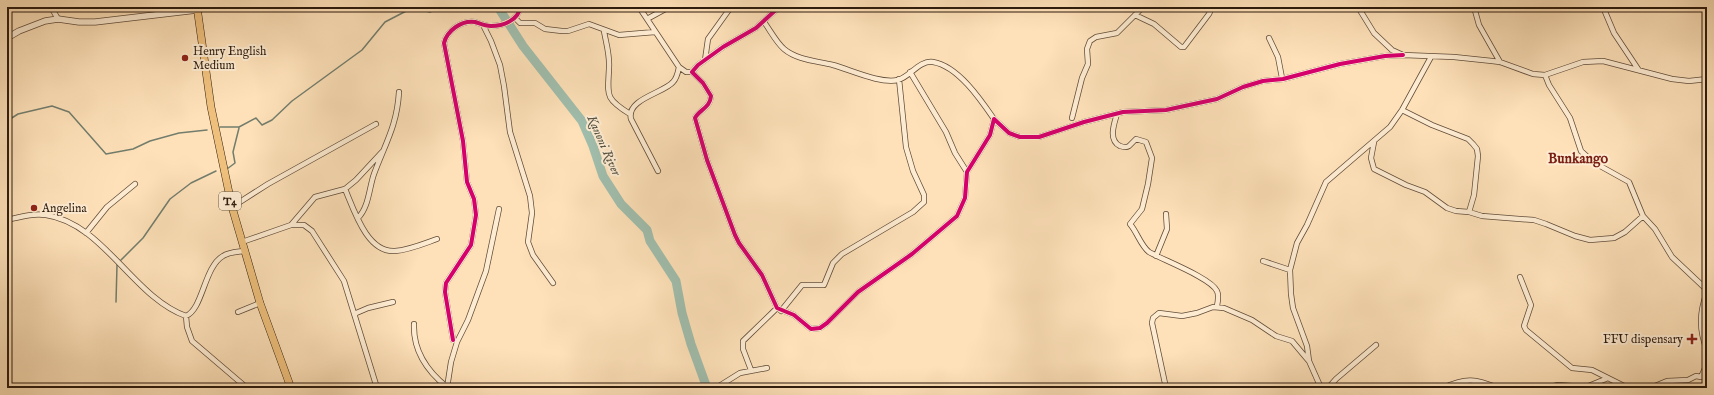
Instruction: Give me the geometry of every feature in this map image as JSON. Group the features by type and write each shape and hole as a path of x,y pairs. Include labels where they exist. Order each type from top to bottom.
{"highway":[{"name":"T4","path":"197,8 211,107 232,207 260,304 291,388"}],"street":[{"path":"51,7 58,19"},
{"path":"7,38 45,20 58,19 79,22 95,22 214,7"},
{"path":"453,340 445,292 446,283 471,245 476,215 474,199 467,182 463,141 444,44 448,34 461,24 468,22 483,25 498,25 518,16 520,7"},
{"path":"639,7 679,67 686,72 692,72 705,60 734,39 764,22 780,7"},
{"path":"647,19 669,7"},
{"path":"705,60 705,49 708,39 731,7"},
{"path":"1072,118 1082,78 1088,64 1088,49 1090,41 1096,37 1116,33 1143,7"},
{"path":"1135,15 1154,24 1182,47 1184,47 1211,12 1212,7"},
{"path":"1358,7 1374,33 1392,50 1404,55"},
{"path":"1474,7 1479,25 1500,62"},
{"path":"1603,7 1614,33 1638,69"},
{"path":"515,18 520,23 535,23 545,30 552,31 568,31 589,24 604,31 624,36 655,32"},
{"path":"764,22 784,49 795,55 881,79 899,80 910,72 927,63 933,62 957,75 969,85 994,119 1009,133 1020,137 1032,138 1084,122 1124,112 1166,110 1176,108 1217,99 1243,86 1255,83 1340,64 1385,56 1404,55 1454,57 1500,62 1533,74 1545,75 1584,62 1603,61 1689,81 1707,79"},
{"path":"483,25 491,41 501,70 510,132 530,196 532,214 528,242 533,255 553,283"},
{"path":"604,31 610,68 607,90 617,106 630,114 658,171"},
{"path":"1269,38 1278,57 1282,78"},
{"path":"1321,388 1309,361 1307,346 1293,308 1290,270 1297,243 1307,226 1326,182 1390,128 1402,110 1431,57"},
{"path":"630,114 633,108 640,102 673,83 679,67"},
{"path":"692,72 703,83 711,96 708,106 695,118 717,188 737,239 762,275 779,309 794,315 811,329 820,328 827,324 858,292 912,254 957,216 965,198 968,172 990,135 994,119"},
{"path":"910,72 946,132 955,153 968,172"},
{"path":"1545,75 1549,85 1570,118 1581,151 1593,162 1629,182 1643,216 1655,228 1672,257 1707,291 1700,316 1700,327 1707,350"},
{"path":"751,370 743,349 743,341 779,309 802,285 824,285 833,263 848,249 913,212 924,202 924,195 913,171 906,148 899,80"},
{"path":"358,218 364,211 382,152 394,125 399,92"},
{"path":"1402,110 1432,126 1468,139 1474,144 1477,149 1478,156 1474,195 1469,212"},
{"path":"1117,114 1112,132 1116,144 1123,147 1128,147 1136,139 1141,140 1146,142 1151,153 1152,162 1143,207 1130,224 1135,229 1145,248 1156,256 1198,276 1213,286 1218,292 1217,306"},
{"path":"232,207 268,184 376,124"},
{"path":"1374,142 1372,158 1374,169 1406,185 1425,192 1447,208 1456,211 1469,212 1482,216 1534,220 1575,236 1590,240 1614,238 1625,232 1643,216"},
{"path":"291,225 315,197 345,189 356,180 382,152"},
{"path":"86,234 107,207 135,184"},
{"path":"345,189 358,218 368,236 376,245 386,250 394,251 410,248 437,239"},
{"path":"414,324 414,337 427,367 437,379 447,387 451,362 457,342 473,307 486,272 498,208"},
{"path":"1156,256 1167,229 1166,214"},
{"path":"7,220 35,215 45,215 57,217 71,223 123,265 162,303 186,316"},
{"path":"242,242 291,225 304,225 314,234 344,281 377,388"},
{"path":"186,316 192,312 195,307 210,272 219,259 230,253 244,251"},
{"path":"1263,261 1290,270"},
{"path":"1520,277 1531,305 1524,326 1526,330 1572,368 1592,370 1628,388"},
{"path":"354,314 368,308 393,302"},
{"path":"238,312 260,304"},
{"path":"1166,388 1152,323 1153,318 1159,313 1172,316 1189,316 1217,306 1248,318 1276,336 1292,341 1309,361"},
{"path":"186,316 187,327 192,341 247,388"},
{"path":"1328,388 1336,379 1376,345"},
{"path":"1650,388 1667,380 1688,380 1696,376 1701,377 1707,364"},
{"path":"716,388 740,373 766,368"},
{"path":"1546,388 1558,385 1586,387 1608,378"},
{"path":"1444,388 1458,381 1467,380 1478,381 1494,388"}],"waterway":[{"path":"220,127 239,127 256,118 262,125 272,120 292,101 362,50 385,22 412,8 430,12 440,7"},
{"name":"Kanoni River","path":"498,7 523,46 582,121 593,146 603,176 621,204 647,230 650,241 676,281 682,313 691,344 707,388"},
{"path":"7,121 18,114 52,106 69,112 106,154 133,149 150,141 179,133 207,130"},
{"path":"227,169 235,163 233,152 239,128"},
{"path":"121,260 143,238 170,199 191,183 216,171"},
{"path":"116,302 117,265"}],"cycle path":[{"path":"453,340 445,292 446,283 471,245 476,215 474,199 467,182 463,141 444,43 448,34 455,27 470,22 489,26 500,25 514,19 519,12 520,7"},
{"path":"779,7 756,28 723,47 698,65 692,72 703,83 711,96 707,106 695,118 707,160 739,243 762,275 777,308 794,315 811,329 820,328 827,323 858,292 912,254 957,216 965,198 967,172 990,135 994,119 1009,133 1020,137 1039,137 1084,122 1123,112 1166,110 1217,99 1243,87 1263,81 1283,79 1340,64 1385,56 1403,55"}],"place":[{"name":"Henry English Medium","path":"185,58"},
{"name":"Angelina","path":"34,208"},
{"name":"FFU dispensary","path":"1692,339"}],"district":[{"name":"Bunkango","path":"1578,158"}]}
